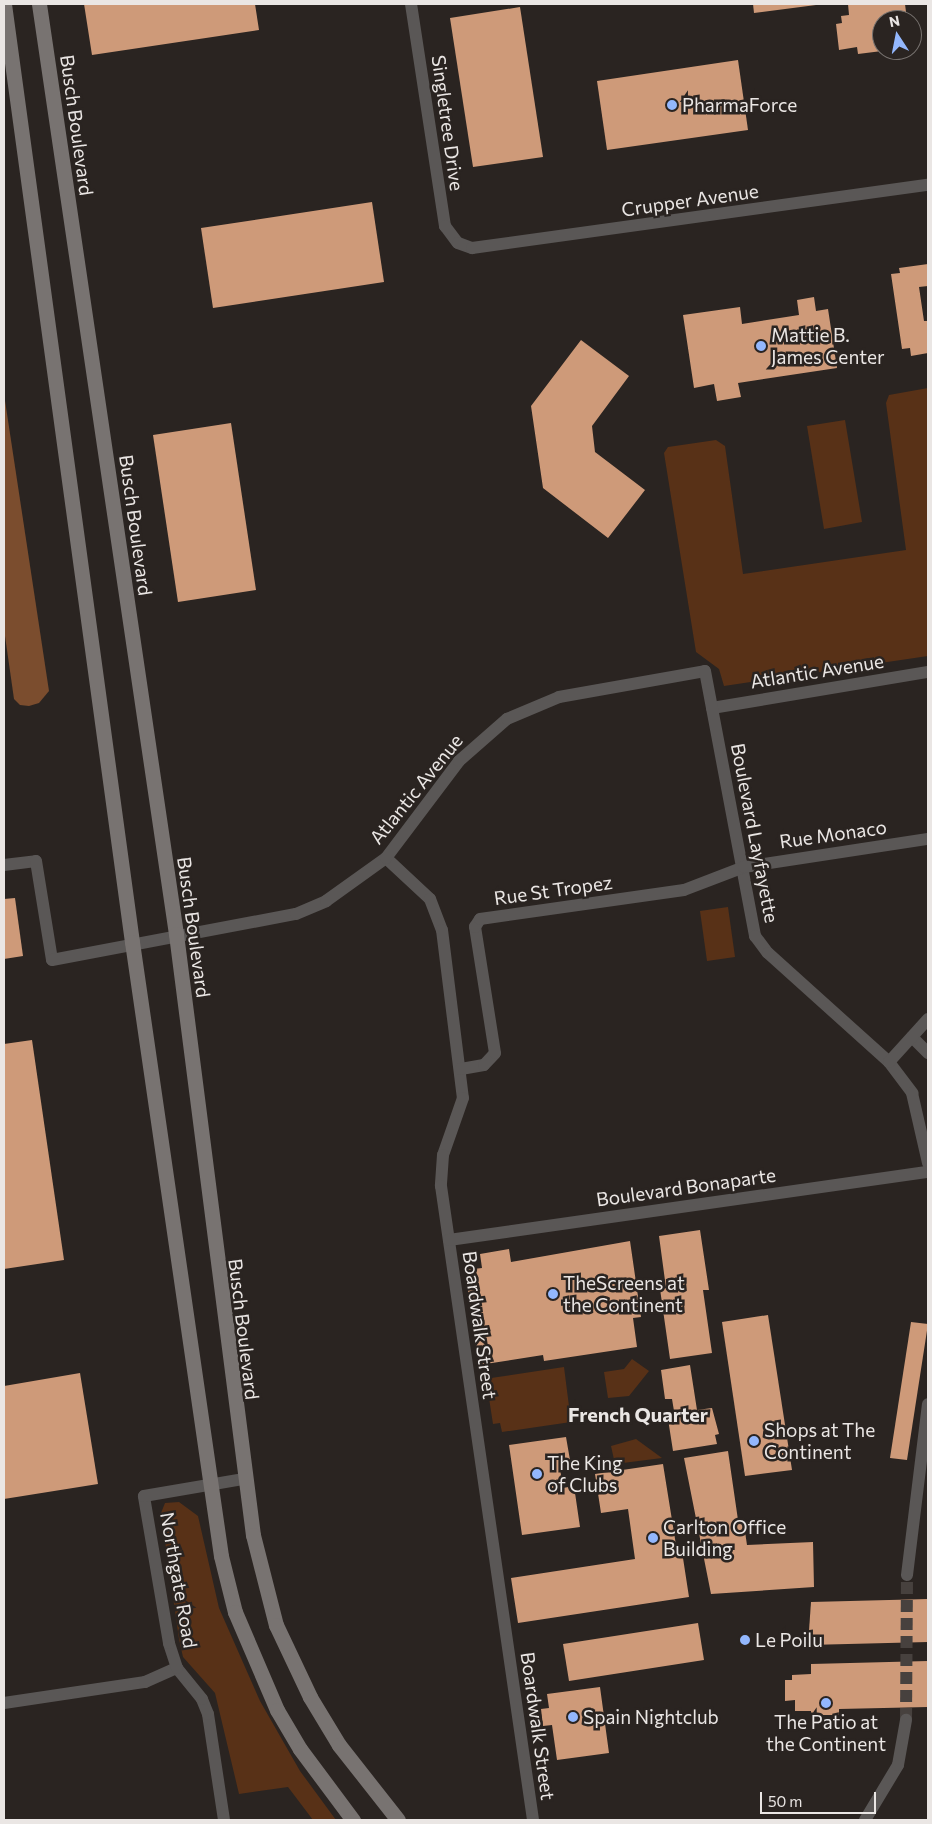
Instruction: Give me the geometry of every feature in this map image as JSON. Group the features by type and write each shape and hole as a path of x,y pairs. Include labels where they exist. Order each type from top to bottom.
{"main road":[{"path":"4,4 132,942 210,1484 226,1574 252,1657 300,1749 353,1820"},
{"name":"Busch Boulevard","path":"39,4 176,934 243,1479 262,1577 292,1661 339,1745 398,1820"}],"street":[{"name":"Singletree Drive","path":"411,4 445,226 458,242"},
{"name":"Crupper Avenue","path":"458,242 486,249 928,185"},
{"name":"Boulevard Layfayette","path":"688,674 706,671 744,867 755,936 768,953 889,1062 912,1093 928,1163"},
{"name":"Atlantic Avenue","path":"712,708 928,672"},
{"name":"Atlantic Avenue","path":"4,865 36,861 52,960 132,942 256,923 296,914 326,900 386,858 459,761 507,719 559,697 688,674"},
{"name":"Rue Monaco","path":"744,867 928,839"},
{"name":"Boardwalk Street","path":"386,858 430,899 442,930 461,1069 463,1098 443,1155 442,1170 449,1240 533,1820"},
{"name":"Rue St Tropez","path":"461,1069 484,1065 495,1053 475,927 480,920 684,890 744,867"},
{"path":"889,1062 928,1019"},
{"path":"912,1037 928,1053"},
{"name":"Boulevard Bonaparte","path":"449,1240 928,1172"},
{"path":"907,1575 928,1404"},
{"name":"Northgate Road","path":"224,1820 208,1714 202,1699 177,1668 144,1496 243,1479"},
{"path":"4,1703 145,1682 177,1668"},
{"path":"865,1820 898,1765 906,1720"}],"shaded area":[{"path":"928,388 928,656 724,686 719,669 696,652 664,453 668,447 716,440 725,446 743,574 906,550 886,403 889,395"},
{"path":"4,394 49,691 39,703 29,706 20,705 14,699 4,629"},
{"path":"845,420 862,522 824,529 807,426"},
{"path":"728,907 735,957 707,961 700,911"},
{"path":"632,1359 649,1371 629,1396 608,1398 604,1372 624,1369"},
{"path":"564,1367 571,1422 502,1432 500,1423 493,1424 487,1385 491,1378"},
{"path":"636,1439 662,1458 615,1464 611,1446"},
{"path":"179,1502 198,1516 219,1608 260,1701 300,1771 336,1820 313,1820 288,1787 239,1794 215,1693 183,1657 179,1639 161,1513 165,1503"}],"building":[{"path":"84,4 255,4 259,30 92,55"},
{"path":"753,4 816,4 816,5 754,13"},
{"path":"848,4 905,4 906,10 872,10 872,52 858,54 857,47 839,50 836,24 842,23 841,16 849,15"},
{"path":"520,7 543,157 473,167 450,18"},
{"name":"PharmaForce","path":"738,60 748,130 607,150 597,81"},
{"path":"372,202 384,282 213,308 201,228"},
{"path":"928,264 928,286 919,287 924,321 928,321 928,353 911,356 910,348 902,349 891,274 900,273 899,268"},
{"name":"Mattie B. James Center","path":"814,297 816,311 828,309 837,368 738,383 741,397 717,401 714,384 694,388 683,315 740,307 742,324 799,315 797,300"},
{"path":"581,340 629,376 592,426 595,452 645,490 608,538 543,488 531,406"},
{"path":"231,423 256,590 178,602 153,435"},
{"path":"15,898 23,956 4,959 4,899"},
{"path":"32,1040 64,1260 4,1269 4,1044"},
{"path":"700,1230 709,1290 703,1290 712,1353 670,1359 660,1289 666,1288 659,1236"},
{"name":"TheScreens at the Continent","path":"630,1241 641,1317 633,1318 637,1347 544,1361 543,1355 479,1365 465,1270 482,1268 480,1254 509,1249 511,1262"},
{"path":"768,1315 792,1470 745,1476 722,1322"},
{"path":"911,1322 928,1324 907,1460 890,1458"},
{"path":"690,1365 697,1410 712,1408 719,1434 715,1435 717,1444 673,1451 668,1419 675,1417 672,1399 665,1399 661,1370"},
{"path":"80,1373 98,1484 4,1499 4,1386"},
{"name":"The King of Clubs","path":"566,1437 570,1460 559,1462 563,1488 574,1486 580,1527 522,1535 509,1445"},
{"path":"728,1451 738,1520 743,1518 747,1545 813,1542 814,1587 711,1594 684,1458"},
{"name":"Carlton Office Building","path":"663,1464 676,1545 681,1545 689,1597 518,1623 511,1578 635,1559 628,1509 601,1513 595,1474"},
{"path":"928,1599 928,1642 808,1645 811,1602"},
{"path":"698,1623 704,1660 569,1681 563,1644"},
{"path":"928,1661 928,1707 839,1709 839,1715 811,1715 811,1711 795,1711 795,1700 785,1701 785,1680 792,1680 792,1675 811,1674 811,1664"},
{"name":"Spain Nightclub","path":"600,1687 609,1753 557,1760 552,1725 543,1726 541,1709 549,1708 547,1694"}],"tunnel":[{"path":"906,1720 907,1575"}],"place":[{"name":"PharmaForce","path":"672,105"},
{"name":"Mattie B. James Center","path":"761,346"},
{"name":"TheScreens at the Continent","path":"553,1294"},
{"name":"Shops at The Continent","path":"754,1441"},
{"name":"The King of Clubs","path":"537,1474"},
{"name":"Carlton Office Building","path":"653,1538"},
{"name":"Le Poilu","path":"745,1640"},
{"name":"The Patio at the Continent","path":"826,1703"},
{"name":"Spain Nightclub","path":"573,1717"}],"district":[{"name":"French Quarter","path":"638,1414"}]}
